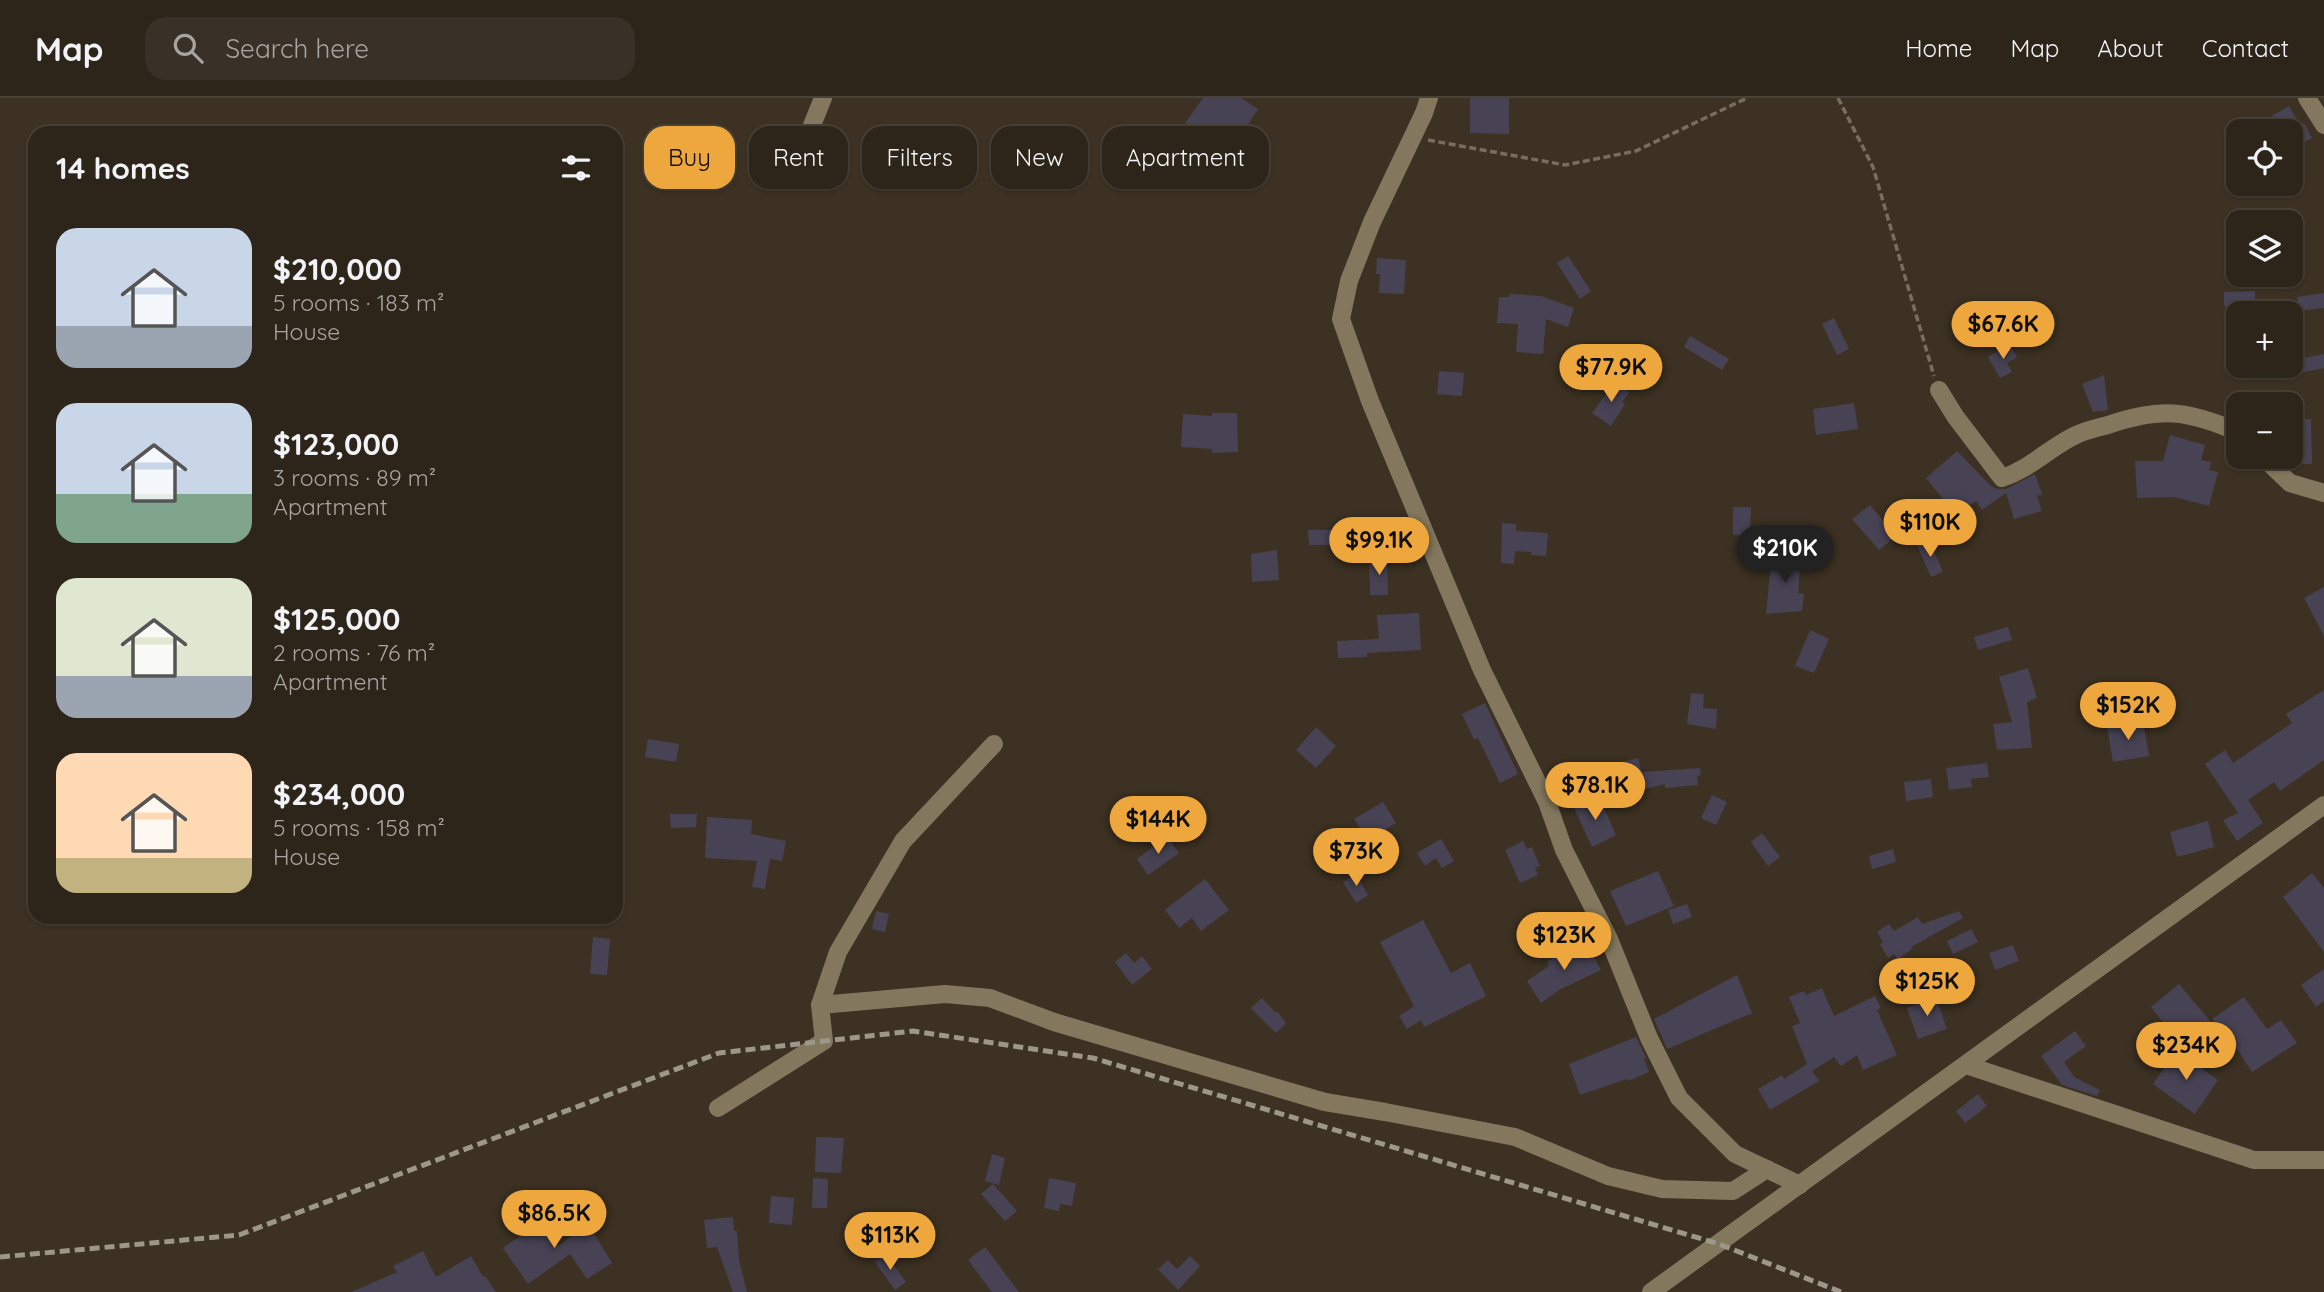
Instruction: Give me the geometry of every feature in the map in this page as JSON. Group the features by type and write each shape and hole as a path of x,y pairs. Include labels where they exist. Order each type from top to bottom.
{"street":[{"path":"812,126 823,98"},
{"path":"1429,98 1372,222 1349,281 1341,319 1370,401 1482,670 1546,802 1564,850 1609,939 1649,1038 1679,1098 1735,1154 1800,1185"},
{"path":"2306,98 2324,125"},
{"path":"1939,390 1955,416 2002,478 2020,472 2073,436 2133,416 2164,412 2205,418 2226,427"},
{"path":"2275,469 2290,483 2324,493"},
{"path":"718,1108 824,1041 820,1005 838,952 903,841 994,744"},
{"path":"1651,1292 2324,804"},
{"path":"820,1005 945,994 990,998 1054,1022 1325,1102 1516,1138 1608,1176 1662,1189 1733,1191 1766,1169"},
{"path":"1966,1065 2254,1160 2324,1160"}],"path":[{"path":"1412,137 1565,165 1636,151 1746,98"},
{"path":"1838,98 1873,167 1939,390"}],"building":[{"path":"1203,98 1241,98 1258,109 1247,126 1190,126 1185,123"},
{"path":"1470,98 1509,98 1509,134 1470,133"},
{"path":"2289,106 2297,119 2274,119 2272,116"},
{"path":"2304,123 2312,138 2303,143 2303,124"},
{"path":"1568,256 1591,291 1580,299 1557,263"},
{"path":"1377,258 1406,260 1404,294 1379,293"},
{"path":"2255,291 2255,301 2226,301 2224,306 2224,292"},
{"path":"2324,293 2324,308 2303,311 2303,301 2298,301 2297,297"},
{"path":"1510,294 1541,296 1574,308 1568,327 1546,319 1543,354 1516,352 1518,324 1497,323 1499,297 1509,297"},
{"path":"1834,318 1849,349 1837,355 1822,324"},
{"path":"1690,336 1729,359 1722,370 1684,347"},
{"path":"2009,344 2017,357 2007,363 2012,372 2000,378 1988,357"},
{"path":"2324,354 2324,368 2303,372 2303,358"},
{"path":"1439,371 1464,373 1462,396 1437,394"},
{"path":"2104,375 2108,410 2093,412 2082,384"},
{"path":"1615,382 1629,393 1611,426 1592,413"},
{"path":"1854,403 1858,429 1816,435 1813,409"},
{"path":"1212,413 1237,413 1238,452 1212,453 1212,449 1181,447 1183,414 1212,416"},
{"path":"2303,419 2311,419 2312,464 2303,464"},
{"path":"2170,435 2205,445 2201,460 2211,462 2209,470 2218,472 2209,506 2174,497 2137,498 2135,461 2163,461"},
{"path":"1957,451 1991,486 1998,489 2006,489 2035,474 2042,494 2037,496 2042,511 2014,519 2006,493 1982,510 1976,501 1956,515 1926,478"},
{"path":"1870,505 1885,523 1888,520 1899,533 1879,550 1852,519"},
{"path":"1733,507 1751,507 1750,536 1733,535"},
{"path":"1502,523 1516,524 1516,531 1548,533 1546,556 1515,551 1514,564 1501,563"},
{"path":"1308,530 1335,530 1335,545 1309,545"},
{"path":"1929,540 1943,572 1931,577 1917,545"},
{"path":"1277,550 1279,580 1252,582 1251,554"},
{"path":"1772,553 1801,555 1798,593 1804,594 1802,611 1766,614"},
{"path":"1387,558 1388,595 1370,595 1369,559"},
{"path":"2324,587 2324,636 2304,598"},
{"path":"1419,613 1421,650 1367,653 1367,657 1338,658 1337,641 1379,639 1377,615"},
{"path":"2008,627 2012,640 1978,650 1974,637"},
{"path":"1810,630 1829,639 1814,673 1795,666"},
{"path":"2028,668 2037,698 2027,702 2032,748 1997,750 1993,724 2012,722 1999,677"},
{"path":"2324,690 2324,760 2280,791 2274,782 2248,800 2263,823 2237,841 2223,820 2238,813 2205,764 2225,750 2233,763 2292,723 2286,714"},
{"path":"1691,693 1704,694 1703,708 1717,709 1716,729 1687,724"},
{"path":"1485,703 1518,774 1500,783 1478,738 1474,740 1462,714"},
{"path":"2143,721 2149,756 2113,762 2107,727"},
{"path":"1316,727 1336,746 1316,768 1296,750"},
{"path":"648,739 679,744 676,762 645,757"},
{"path":"1638,758 1642,772 1700,768 1698,785 1665,788 1665,784 1630,793 1622,762"},
{"path":"1987,763 1989,777 1971,779 1972,787 1949,790 1946,768"},
{"path":"1931,779 1933,797 1906,801 1904,782"},
{"path":"1712,795 1727,802 1716,825 1701,818"},
{"path":"1599,797 1616,835 1592,847 1574,808"},
{"path":"1383,802 1396,823 1372,838 1368,833 1364,835 1354,819"},
{"path":"670,814 697,814 696,827 671,828"},
{"path":"707,817 752,820 751,834 786,841 782,861 770,859 765,889 752,887 757,861 705,858"},
{"path":"2208,821 2214,847 2177,857 2170,832"},
{"path":"1762,833 1780,857 1768,866 1751,842"},
{"path":"1167,837 1179,853 1148,875 1137,859"},
{"path":"1441,839 1454,861 1442,868 1436,858 1425,866 1417,853"},
{"path":"1523,841 1527,849 1532,847 1540,866 1535,868 1538,875 1520,883 1505,850"},
{"path":"1893,849 1896,862 1872,869 1869,856"},
{"path":"1658,871 1674,906 1626,926 1610,891"},
{"path":"2312,873 2324,888 2324,952 2283,897"},
{"path":"1356,874 1368,895 1356,903 1343,882"},
{"path":"1205,879 1229,910 1201,931 1192,918 1179,928 1165,910"},
{"path":"1687,904 1692,917 1673,924 1668,910"},
{"path":"876,911 889,914 885,932 872,929"},
{"path":"1959,911 1963,918 1911,947 1912,949 1898,959 1894,954 1888,958 1880,944 1883,942 1877,932 1889,924 1894,931 1918,917 1922,924"},
{"path":"1423,920 1451,973 1470,963 1486,996 1424,1027 1421,1020 1407,1029 1399,1016 1414,1006 1380,942"},
{"path":"1971,929 1978,942 1953,954 1947,941"},
{"path":"593,937 610,939 607,975 590,974"},
{"path":"1586,942 1601,970 1559,990 1541,1003 1527,981 1549,966 1547,961"},
{"path":"2013,945 2019,961 1995,970 1989,953"},
{"path":"1126,953 1134,963 1142,956 1152,969 1132,985 1115,962"},
{"path":"2324,969 2324,1001 2316,1007 2301,985"},
{"path":"1737,975 1752,1013 1667,1049 1654,1019"},
{"path":"2179,984 2211,1022 2182,1046 2151,1007"},
{"path":"1822,988 1834,1016 1875,996 1881,1008 1877,1010 1897,1055 1863,1070 1857,1055 1841,1066 1834,1057 1812,1071 1819,1081 1770,1110 1758,1089 1782,1075 1784,1079 1807,1064 1792,1026 1800,1023 1789,997 1804,991 1806,995"},
{"path":"2244,997 2267,1029 2281,1020 2297,1043 2252,1072 2234,1044 2230,1046 2212,1019"},
{"path":"1262,998 1286,1023 1276,1033 1251,1008"},
{"path":"1936,998 1947,1029 1918,1039 1907,1008"},
{"path":"2075,1031 2086,1046 2064,1062 2074,1077 2100,1090 2097,1096 2062,1085 2041,1056"},
{"path":"1636,1037 1649,1072 1580,1095 1569,1064"},
{"path":"2177,1050 2218,1080 2195,1114 2153,1084"},
{"path":"1978,1094 1987,1106 1965,1123 1956,1111"},
{"path":"816,1137 844,1138 841,1173 815,1172"},
{"path":"992,1154 1005,1158 999,1185 985,1181"},
{"path":"813,1178 828,1179 827,1208 812,1208"},
{"path":"1049,1178 1076,1183 1072,1206 1060,1204 1059,1211 1044,1208"},
{"path":"993,1184 1017,1211 1005,1221 981,1194"},
{"path":"771,1196 794,1198 792,1225 769,1223"},
{"path":"531,1209 558,1246 588,1224 612,1263 587,1279 570,1254 528,1284 503,1248 527,1231 518,1217"},
{"path":"733,1217 747,1292 733,1292 717,1247 707,1248 704,1220"},
{"path":"985,1247 1019,1292 992,1292 968,1260"},
{"path":"423,1251 436,1277 471,1256 483,1277 485,1276 496,1292 351,1292 397,1272 393,1266"},
{"path":"886,1254 906,1282 895,1290 875,1262"},
{"path":"1190,1256 1200,1266 1178,1290 1158,1269 1168,1260 1177,1269"}],"railway":[{"path":"0,1257 239,1235 719,1053 913,1031 1093,1058 1719,1244 1841,1292"}]}
